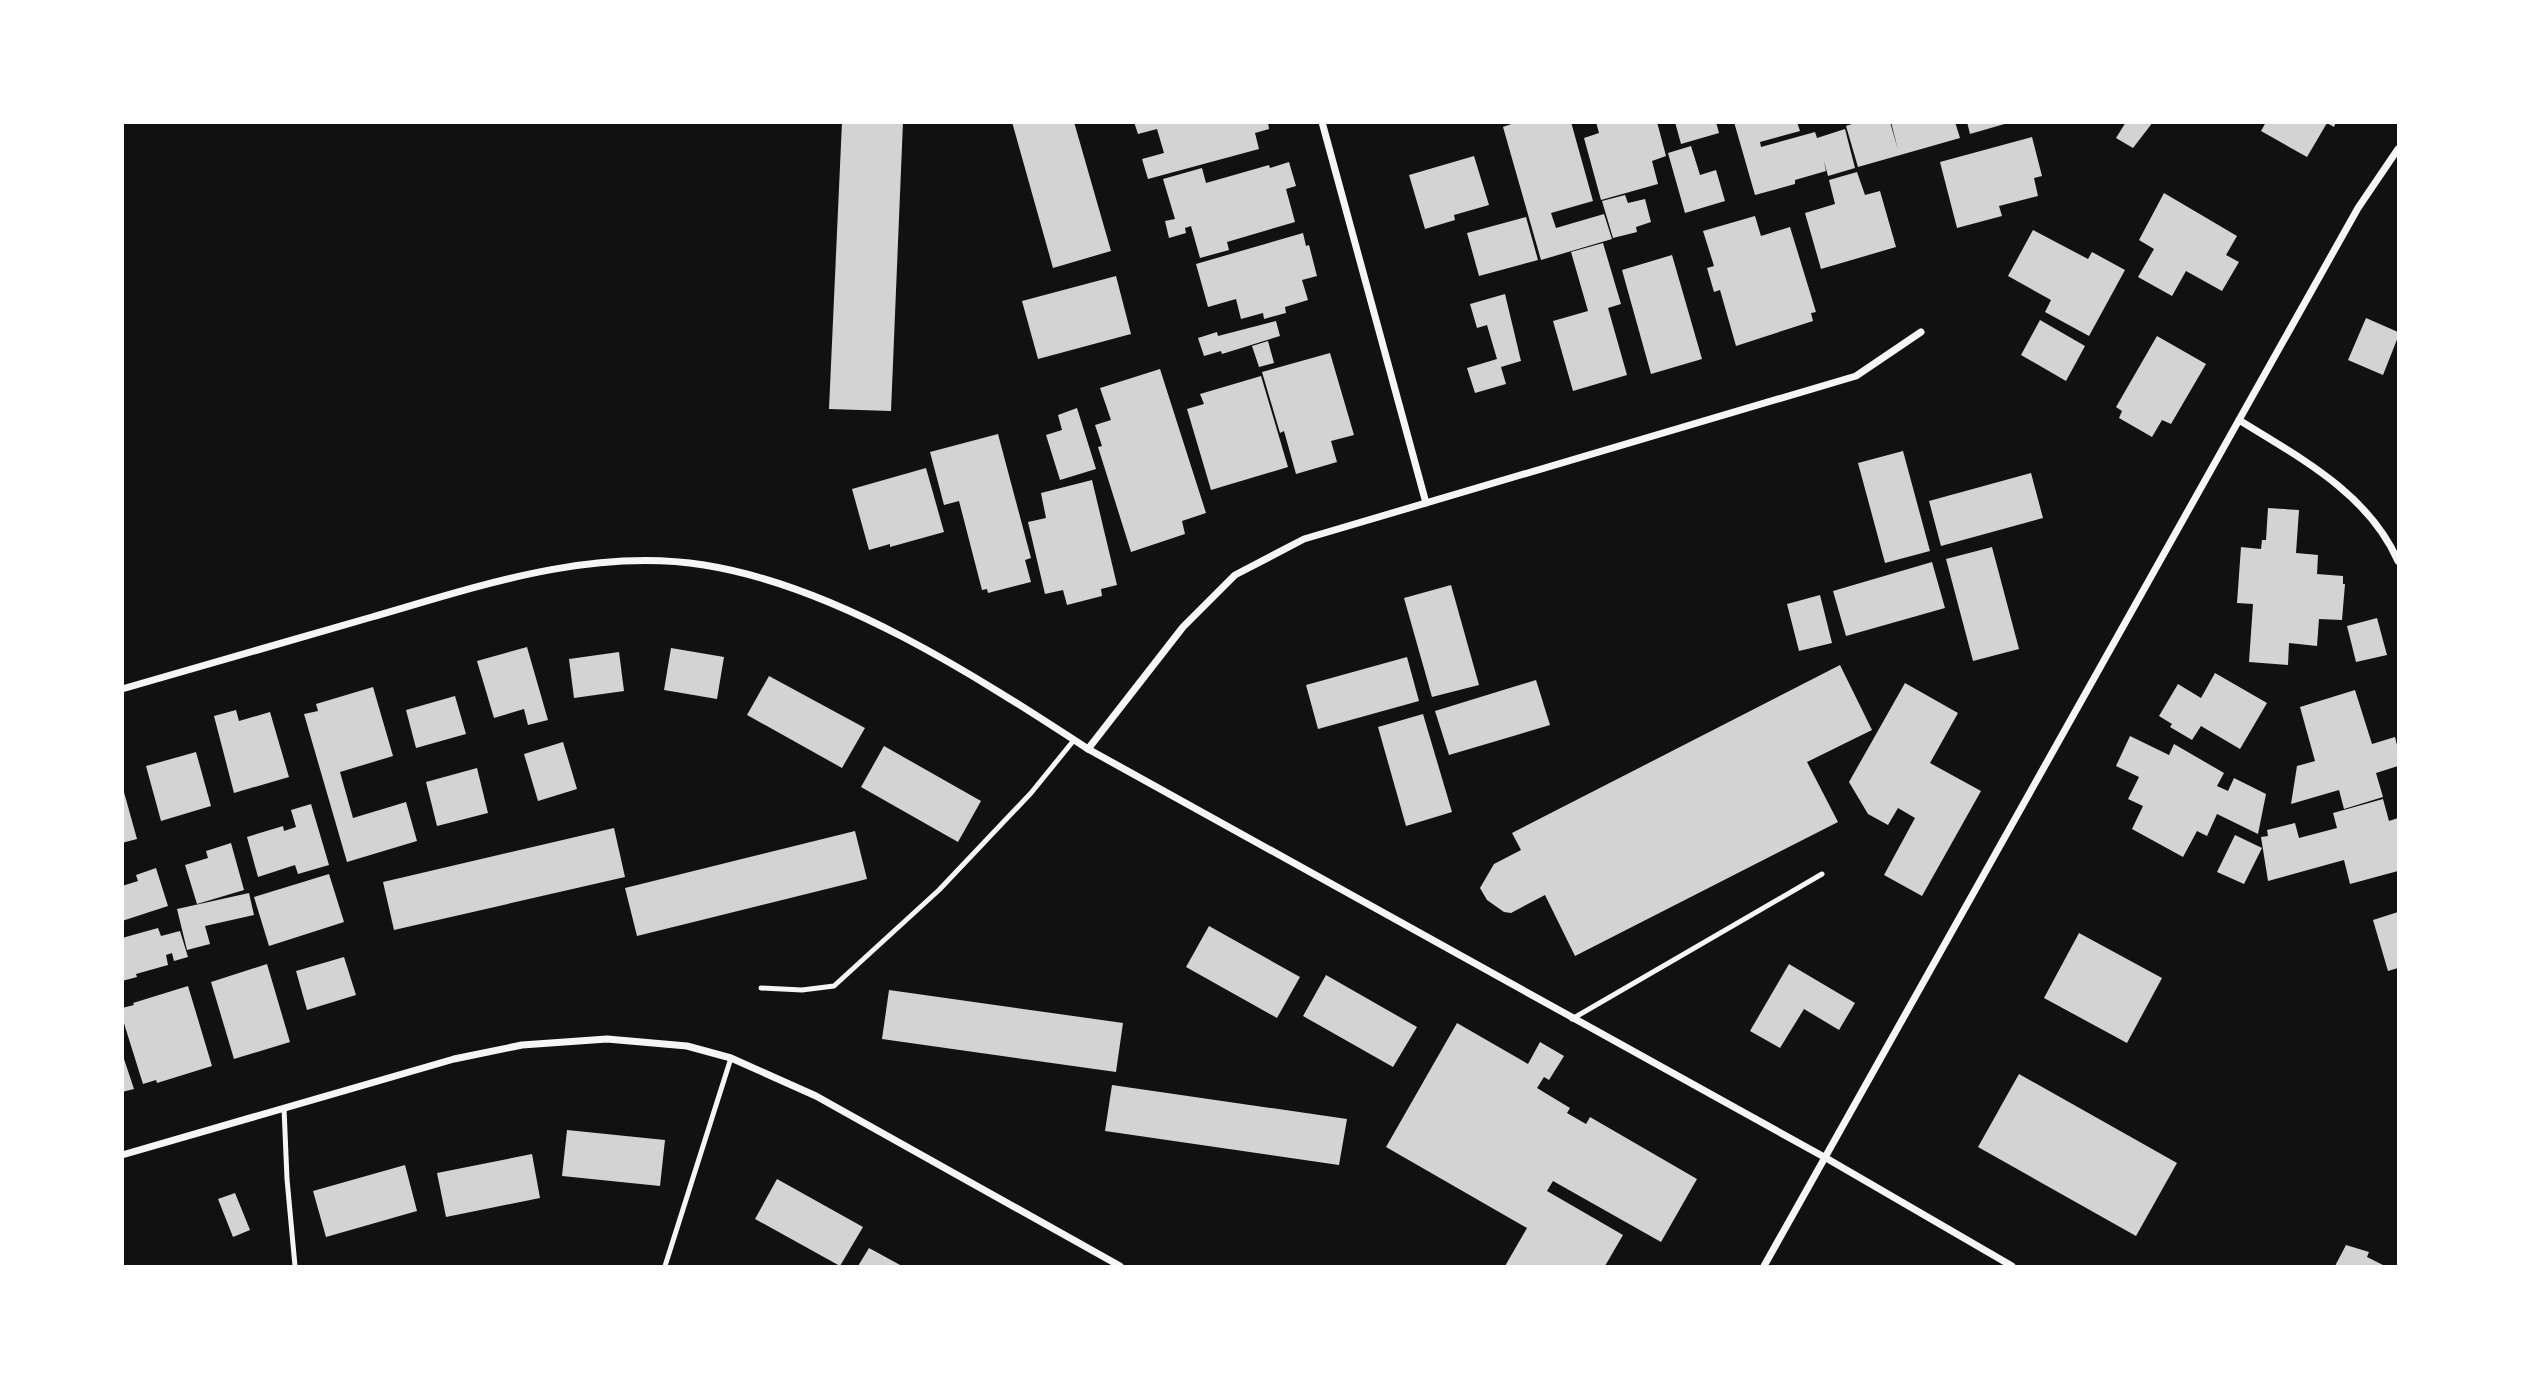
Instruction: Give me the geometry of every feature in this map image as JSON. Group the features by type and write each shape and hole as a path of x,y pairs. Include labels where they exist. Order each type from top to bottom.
{"street":[{"path":"1322,122 1426,503"},
{"path":"1764,1266 2358,208 2399,149"},
{"path":"1088,749 1183,627 1235,575 1304,538 1856,376 1921,332"},
{"path":"2239,420 2316,468 2359,503 2399,561"},
{"path":"122,688 548,569 639,559 704,565 776,581 864,617 990,686 1088,749 1826,1158 2012,1266"},
{"path":"122,1154 454,1059 522,1045 620,1040 687,1045 731,1058 816,1096 1120,1266"}],"lane":[{"path":"761,988 802,990 834,986 939,890 1031,793 1074,740"},
{"path":"1572,1019 1822,874"},
{"path":"665,1266 731,1058"},
{"path":"284,1108 295,1266"}],"building":[{"path":"842,122 903,122 891,411 829,409"},
{"path":"1012,122 1074,122 1111,251 1053,268"},
{"path":"1134,122 1268,122 1269,129 1255,133 1259,149 1148,179 1142,159 1164,153 1157,129 1138,134"},
{"path":"1517,122 1571,122 1593,201 1551,213 1556,228 1604,214 1612,239 1541,260 1503,127"},
{"path":"1596,122 1657,122 1666,156 1652,161 1658,184 1601,200 1584,138 1599,133"},
{"path":"1675,122 1716,122 1719,133 1681,144"},
{"path":"1734,122 1797,122 1800,131 1760,142 1761,147 1815,132 1817,138 1845,129 1855,168 1828,176 1824,161 1826,171 1795,180 1795,184 1755,195"},
{"path":"1858,122 1890,122 1898,150 1891,122 1955,122 1960,138 1858,167 1846,126"},
{"path":"1967,122 2008,122 2008,123 1970,134"},
{"path":"2126,122 2153,122 2133,148 2116,138"},
{"path":"2266,122 2336,122 2334,127 2327,123 2307,157 2261,131"},
{"path":"2032,137 2042,176 2034,178 2038,196 1999,206 2002,216 1957,228 1940,162"},
{"path":"1691,146 1700,175 1716,170 1725,201 1685,213 1668,153"},
{"path":"1474,156 1489,205 1454,215 1455,220 1425,229 1409,175"},
{"path":"1289,162 1296,186 1286,189 1295,222 1227,242 1229,250 1200,258 1191,226 1185,228 1186,233 1169,238 1165,221 1175,219 1163,179 1202,168 1206,183"},
{"path":"1857,172 1865,195 1880,191 1896,247 1821,269 1805,213 1835,204 1829,180"},
{"path":"2164,193 2237,236 2226,255 2239,262 2222,291 2186,271 2172,296 2138,277 2154,249 2139,240"},
{"path":"1625,195 1628,203 1645,199 1651,222 1636,227 1637,232 1613,238 1602,201"},
{"path":"1755,216 1761,236 1790,227 1816,312 1811,313 1813,321 1736,346 1720,290 1714,292 1707,268 1714,266 1703,231"},
{"path":"1526,217 1538,260 1479,276 1467,233"},
{"path":"2033,230 2088,259 2092,252 2125,270 2089,336 2045,312 2051,300 2008,276"},
{"path":"1303,233 1317,276 1302,280 1308,300 1285,307 1286,313 1264,319 1263,313 1241,319 1236,299 1208,307 1196,264"},
{"path":"1603,243 1621,304 1608,308 1627,375 1573,391 1553,321 1588,311 1571,252"},
{"path":"1672,255 1702,359 1651,374 1622,270"},
{"path":"1116,276 1131,334 1038,359 1022,301"},
{"path":"1505,294 1521,361 1501,367 1506,384 1475,393 1467,368 1497,359 1487,325 1477,328 1470,304"},
{"path":"2366,318 2398,332 2383,375 2348,360"},
{"path":"2040,320 2085,346 2066,381 2021,355"},
{"path":"1276,321 1280,336 1222,354 1221,351 1204,356 1198,338 1217,332 1218,336"},
{"path":"2157,336 2206,364 2171,424 2162,420 2152,437 2119,418 2122,411 2116,407"},
{"path":"1268,341 1274,363 1259,367 1252,346"},
{"path":"1330,353 1354,435 1331,441 1337,462 1296,474 1284,431 1280,433 1262,372"},
{"path":"1160,369 1206,513 1182,521 1185,534 1131,552 1098,447 1102,446 1095,425 1111,420 1100,388"},
{"path":"1261,376 1288,467 1211,490 1187,409 1204,404 1200,394"},
{"path":"1077,408 1096,469 1060,480 1046,435 1062,430 1058,415"},
{"path":"998,434 1031,558 1025,560 1031,582 988,593 987,589 982,590 959,501 944,505 930,452"},
{"path":"1903,451 1930,551 1885,563 1858,463"},
{"path":"926,468 944,532 869,550 852,489"},
{"path":"2031,473 2043,518 1941,546 1929,501"},
{"path":"1092,480 1117,585 1101,589 1102,596 1067,605 1063,590 1045,594 1028,522 1046,518 1041,493"},
{"path":"2268,508 2299,510 2296,553 2318,555 2317,574 2343,576 2345,584 2342,620 2319,619 2317,646 2289,643 2288,665 2249,662 2253,604 2237,603 2241,547 2261,549 2262,540 2266,540"},
{"path":"1992,547 2019,649 1973,661 1946,559"},
{"path":"1932,562 1945,608 1846,636 1833,591"},
{"path":"1451,585 1479,685 1432,697 1404,598"},
{"path":"1820,595 1832,643 1799,651 1787,604"},
{"path":"2377,618 2387,655 2356,662 2347,626"},
{"path":"527,647 548,720 528,725 524,709 494,718 477,661"},
{"path":"671,648 724,657 717,699 664,690"},
{"path":"619,652 624,691 574,698 569,659"},
{"path":"1407,657 1419,701 1318,729 1306,685"},
{"path":"1840,665 1872,730 1807,762 1838,822 1575,956 1545,895 1511,913 1504,912 1487,900 1480,888 1494,864 1521,850 1512,833"},
{"path":"2215,673 2267,703 2240,749 2201,726 2192,740 2170,727 2172,724 2159,716 2178,684 2201,698"},
{"path":"769,676 865,728 842,768 747,715"},
{"path":"1536,680 1550,725 1449,755 1435,711"},
{"path":"1905,683 1958,713 1930,763 1981,791 1922,896 1884,875 1915,818 1898,808 1888,825 1868,814 1849,782"},
{"path":"373,687 393,756 340,772 353,818 406,802 417,841 347,862 304,714 318,711 316,704"},
{"path":"2355,690 2372,744 2395,737 2398,766 2376,773 2383,797 2344,809 2339,790 2291,804 2297,766 2315,761 2300,707"},
{"path":"455,696 466,734 416,748 406,710"},
{"path":"236,710 239,721 270,712 289,777 234,793 214,716"},
{"path":"1423,714 1452,812 1406,826 1378,727"},
{"path":"2130,736 2169,755 2174,744 2224,773 2217,786 2228,791 2234,778 2266,794 2258,834 2217,814 2207,836 2197,831 2183,857 2132,829 2143,806 2128,799 2139,777 2116,766"},
{"path":"563,742 577,789 538,801 524,754"},
{"path":"884,746 981,801 958,842 861,787"},
{"path":"196,752 211,806 161,821 146,766"},
{"path":"477,768 488,813 437,826 426,782"},
{"path":"122,785 137,839 122,843"},
{"path":"2383,799 2389,821 2398,818 2398,871 2350,884 2344,860 2268,881 2261,837 2268,836 2267,830 2295,823 2299,838 2337,828 2333,813"},
{"path":"311,804 329,865 298,874 295,865 258,877 247,837 283,826 284,831 296,827 291,810"},
{"path":"614,828 625,877 394,930 383,882"},
{"path":"855,831 867,879 637,936 625,888"},
{"path":"2235,835 2262,848 2244,884 2217,872"},
{"path":"231,843 244,890 197,904 185,865 208,858 206,851"},
{"path":"156,868 168,906 122,921 122,886 138,881 136,875"},
{"path":"329,874 344,922 269,946 254,897"},
{"path":"249,893 254,915 205,926 210,944 187,950 177,909"},
{"path":"2398,912 2398,968 2388,971 2373,920"},
{"path":"1209,926 1300,977 1277,1018 1186,967"},
{"path":"158,928 161,936 180,931 188,957 174,961 172,953 166,955 168,965 122,981 122,938"},
{"path":"2079,933 2162,978 2127,1043 2044,998"},
{"path":"344,957 356,995 307,1010 296,971"},
{"path":"267,964 290,1042 234,1059 211,982"},
{"path":"1789,964 1855,1003 1839,1030 1804,1009 1780,1048 1750,1031"},
{"path":"1326,975 1417,1027 1393,1067 1303,1016"},
{"path":"188,986 212,1066 157,1083 156,1080 143,1084 122,1017 122,1008"},
{"path":"889,990 1123,1023 1116,1072 882,1039"},
{"path":"1457,1023 1528,1064 1540,1042 1564,1056 1549,1080 1544,1077 1537,1088 1570,1108 1567,1113 1586,1124 1590,1117 1697,1179 1661,1242 1553,1181 1547,1191 1623,1235 1605,1266 1505,1266 1527,1228 1386,1147"},
{"path":"122,1053 134,1089 122,1092"},
{"path":"2019,1074 2177,1163 2136,1236 1978,1147"},
{"path":"1112,1085 1347,1119 1339,1165 1105,1131"},
{"path":"567,1130 665,1140 660,1186 562,1176"},
{"path":"532,1154 540,1198 446,1217 437,1173"},
{"path":"405,1165 417,1211 326,1237 313,1191"},
{"path":"777,1179 863,1227 840,1266 755,1219"},
{"path":"235,1193 250,1230 233,1237 218,1199"},
{"path":"2346,1245 2369,1252 2367,1257 2385,1266 2335,1266"},
{"path":"869,1248 902,1266 858,1266"}]}
